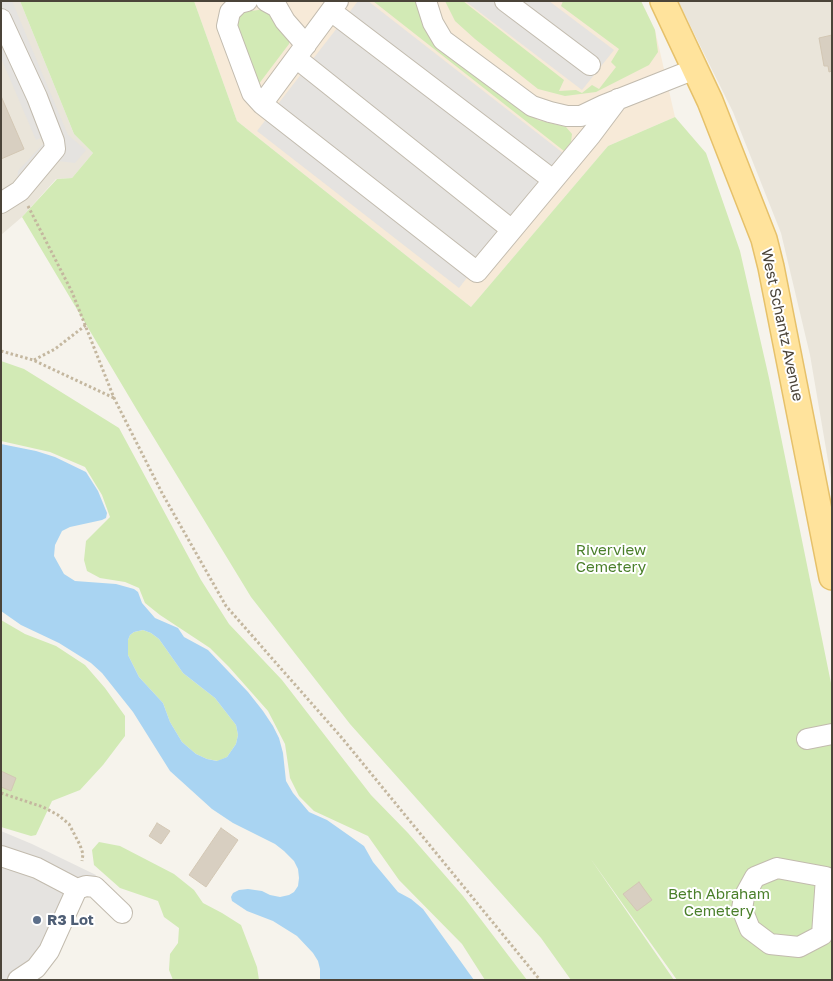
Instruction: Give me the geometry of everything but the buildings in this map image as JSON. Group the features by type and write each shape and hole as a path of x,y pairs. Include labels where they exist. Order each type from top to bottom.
{"main road":[{"name":"West Schantz Avenue","path":"663,1 710,101 764,239 772,267 832,577"}],"street":[{"path":"247,1 240,3 230,12 227,26 252,93 262,104 477,272 618,99"},
{"path":"266,1 277,6 301,51 512,230"},
{"path":"426,1 433,23 443,40 532,106 550,112 567,116 581,116 695,68"},
{"path":"505,1 590,64"},
{"path":"262,104 334,6 553,180"},
{"path":"1,19 37,97 54,141 55,149 20,190 1,203"},
{"path":"807,739 832,734"},
{"path":"1,856 37,868 77,889 86,886 95,887 122,914"},
{"path":"777,868 829,875 822,935 799,947 770,944 750,929 742,909 744,897 755,877 777,868"},
{"path":"18,980 40,974 77,889"}],"path":[{"path":"20,190 69,286 114,398 162,493 226,606 342,738 540,980"},
{"path":"33,360 55,349 86,325"},
{"path":"1,352 33,360 114,398"},
{"path":"1,793 43,807 58,815 69,824 80,845 83,854 82,862"}],"shaded area":[{"path":"1,1 20,1 74,134 93,153 72,178 56,179 22,217 1,235"},
{"path":"1,1 12,1 68,135 86,150 75,163 57,161 17,181 18,171 42,145 51,143 48,135 36,140 1,58"},
{"path":"194,1 641,1 655,30 675,117 608,146 471,307 237,121"},
{"path":"358,1 368,1 563,153 459,288 257,131"},
{"path":"465,1 549,1 614,50 582,90"},
{"path":"678,1 832,1 832,484 810,355 781,233 733,112"},
{"name":"R3 Lot","path":"1,831 96,875 50,964 27,980 1,980"}],"green space":[{"path":"20,1 194,1 237,121 471,307 608,146 675,117 706,153 740,251 769,378 832,688 832,980 677,980 590,858 674,980 571,980 541,938 350,724 251,597 22,217 57,179 72,178 93,153 74,134"},
{"path":"373,1 417,1 514,104 538,120 566,127 572,134 571,142 564,151"},
{"path":"445,1 463,1 564,80 559,91 576,90 582,93 592,85 599,89 616,67 611,62 619,49 561,6 563,1 641,1 655,30 658,52 649,65 596,92 565,96 538,89 455,21"},
{"path":"266,9 289,39 289,44 258,85 255,82 238,26 238,19 243,12"},
{"path":"1,361 24,369 119,428 201,580 229,624 282,680 371,795 408,833 463,896 527,980 485,980 462,944 399,880 368,836 314,811 299,796 290,778 285,744 268,711 229,667 210,648 145,603 139,588 125,582 100,578 87,571 84,560 86,541 110,517 102,495 85,467 50,452 1,441"},
{"path":"1,620 25,634 56,646 85,665 105,688 125,716 125,736 103,765 80,790 52,801 36,835 31,836 1,827"},
{"path":"143,630 159,639 183,673 215,698 236,725 238,735 236,744 227,757 218,761 207,759 196,754 182,742 170,722 163,703 139,677 128,655 128,640 134,632"},
{"path":"99,842 120,846 174,874 194,890 203,903 241,925 257,967 259,980 173,980 169,970 170,954 178,943 179,928 164,917 158,901 120,888 94,865 92,850"}],"water":[{"path":"1,444 55,457 86,472 98,491 107,513 106,518 70,527 62,531 55,545 54,556 64,574 75,581 116,584 134,589 138,592 142,603 155,618 178,628 184,637 208,650 248,692 273,726 283,753 286,781 293,793 309,812 327,820 364,846 373,862 398,892 411,899 423,909 474,980 320,980 318,961 297,936 273,921 247,911 232,901 231,897 233,893 239,890 248,889 280,897 289,895 298,886 298,869 294,861 275,844 233,823 212,809 170,771 133,712 102,673 91,663 59,643 21,625 1,611","holes":["143,630 159,639 183,673 215,698 236,725 238,735 236,744 227,757 217,761 207,759 196,754 182,742 170,722 163,703 139,677 128,655 128,640 134,632"]}],"place":[{"name":"R3 Lot","path":"37,920"}],"park label":[{"name":"Riverview Cemetery","path":"611,558"},
{"name":"Beth Abraham Cemetery","path":"719,902"}]}
